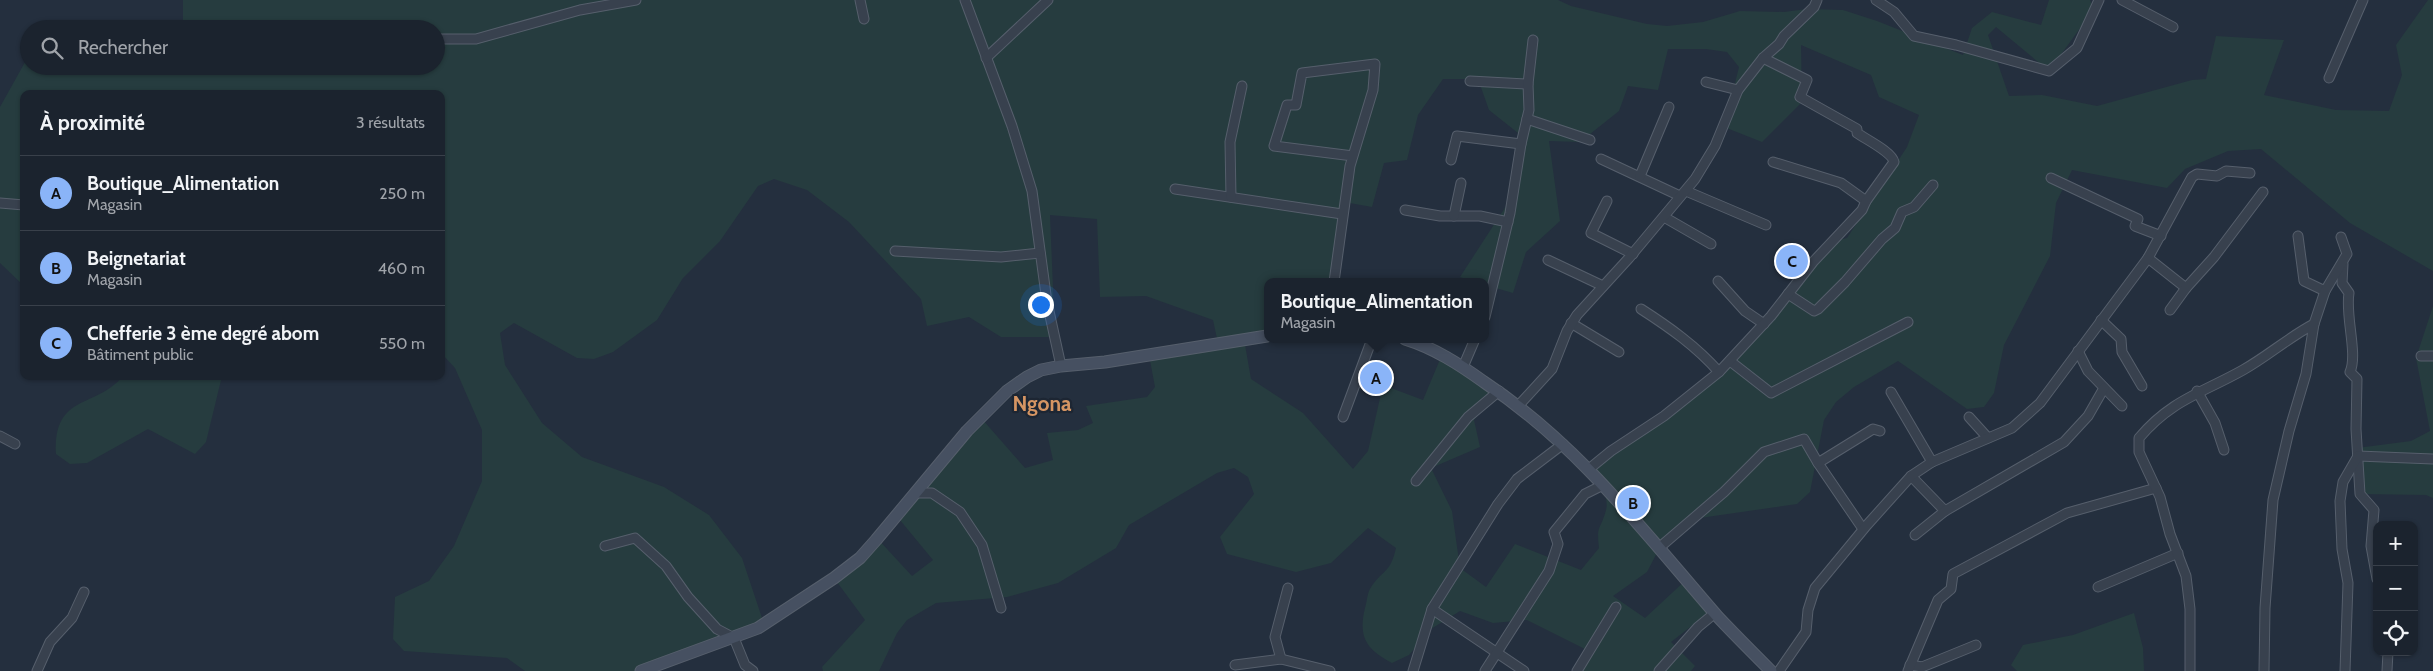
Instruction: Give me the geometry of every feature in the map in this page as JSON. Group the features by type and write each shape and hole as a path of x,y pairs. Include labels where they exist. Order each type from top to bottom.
{"street":[{"path":"445,39 476,39 580,10 636,0"},
{"path":"860,0 864,19"},
{"path":"965,0 1012,126 1032,191 1047,302 1061,366"},
{"path":"986,58 1048,0"},
{"path":"1519,405 1552,369 1571,323 1664,218 1706,163 1738,90 1763,58 1814,7 1816,0"},
{"path":"1876,0 1894,12 1914,36 1956,45 2049,71 2077,48 2100,0"},
{"path":"2122,0 2173,28"},
{"path":"2329,78 2363,0"},
{"path":"1489,300 1508,222 1521,144 1529,110 1528,84 1533,40"},
{"path":"1589,469 1611,451 1664,416 1730,361 1764,324 1813,262 1862,210 1892,166 1894,158 1857,133 1857,129 1800,98 1807,80 1763,58"},
{"path":"1334,278 1342,214 1353,156 1373,90 1375,64 1302,72 1296,105 1286,105 1274,146 1353,156"},
{"path":"1470,81 1528,84"},
{"path":"1706,82 1738,90"},
{"path":"1231,198 1230,142 1242,86"},
{"path":"1640,176 1669,107"},
{"path":"1527,119 1590,140"},
{"path":"1450,160 1457,136 1521,144"},
{"path":"1601,159 1683,194 1766,225"},
{"path":"1773,162 1841,183 1866,202"},
{"path":"1779,671 1806,632 1808,610 1815,588 1863,529 1911,476 1932,462 2012,428 2040,403 2148,258 2194,175 2217,176 2226,171 2250,174"},
{"path":"2051,178 2138,219 2136,226 2161,236"},
{"path":"1454,216 1461,182"},
{"path":"1788,294 1814,311 1818,309 1845,282 1882,239 1895,228 1902,212 1914,207 1933,185"},
{"path":"1175,189 1342,214"},
{"path":"2170,310 2186,288 2214,257 2263,192"},
{"path":"1607,201 1591,232 1633,254"},
{"path":"0,203 20,205"},
{"path":"1405,210 1440,216 1480,216 1508,222"},
{"path":"1664,218 1710,244"},
{"path":"2298,236 2304,281 2325,291"},
{"path":"2340,237 2347,252 2342,283 2348,293 2347,306 2353,355 2350,372 2357,379 2360,494 2374,510 2371,546 2375,566"},
{"path":"895,251 1001,256 1040,253"},
{"path":"2148,258 2186,288"},
{"path":"1548,260 1603,286"},
{"path":"2264,671 2264,616 2273,500 2289,431 2306,374 2314,324 2325,291 2344,262"},
{"path":"1718,281 1745,311 1764,324"},
{"path":"1641,310 1666,325 1703,353 1719,372"},
{"path":"2101,320 2121,339 2122,352 2142,386"},
{"path":"1730,361 1771,393 1908,322"},
{"path":"1571,323 1619,352"},
{"path":"2190,671 2190,609 2186,576 2156,488 2139,452 2139,438 2162,414 2197,391 2243,370 2314,324"},
{"path":"641,671 658,663 734,638 758,628 838,575 860,558 967,431 1007,391 1041,370 1105,362 1264,336"},
{"path":"1343,417 1371,343"},
{"path":"1415,343 1433,350 1463,367 1519,405 1563,444 1604,485 1660,547 1715,613 1771,671"},
{"path":"1463,367 1473,343"},
{"path":"2078,351 2088,371 2122,406"},
{"path":"2421,356 2433,356"},
{"path":"1915,534 1945,510 2064,442 2088,416 2104,388"},
{"path":"2197,391 2215,423 2224,450"},
{"path":"1416,481 1468,417 1499,392"},
{"path":"1891,392 1932,462"},
{"path":"1969,417 1988,438"},
{"path":"1818,463 1874,429 1880,431"},
{"path":"0,436 15,444"},
{"path":"1660,547 1724,492 1764,452 1804,439 1863,529"},
{"path":"1413,671 1432,608 1498,504 1517,479 1563,444"},
{"path":"2358,456 2433,459"},
{"path":"2345,671 2348,583 2342,549 2340,501 2343,482 2358,456"},
{"path":"1911,476 1945,510"},
{"path":"1485,671 1549,571 1558,544 1554,532 1585,494 1604,485"},
{"path":"1976,645 1922,667 1909,668 1938,600 1951,589 1953,574 2067,513 2156,488"},
{"path":"915,493 932,493 960,512 982,545 1001,608"},
{"path":"605,546 636,538 666,566 688,597 717,629 734,638 745,665 753,671"},
{"path":"2098,587 2178,553"},
{"path":"1281,659 1275,637 1288,588"},
{"path":"37,671 50,642 72,618 84,592"},
{"path":"1577,671 1616,607"},
{"path":"1432,608 1524,671"},
{"path":"1659,671 1698,627 1715,613"},
{"path":"2387,671 2388,656"},
{"path":"1235,665 1281,659 1330,671"}],"green space":[{"path":"183,0 1558,0 1571,6 1647,24 1667,26 1703,22 1740,11 1843,10 1877,21 1963,55 1972,28 1992,12 2041,25 2049,0 2090,0 2094,9 2049,71 1996,27 1988,35 2009,96 2042,95 2097,106 2192,80 2206,79 2216,36 2284,40 2264,95 2336,110 2389,111 2402,75 2396,45 2428,0 2433,0 2433,271 2350,223 2261,149 2228,151 2185,169 2167,188 2072,170 2056,203 2050,256 2004,345 1994,393 1984,407 1967,409 1898,361 1854,387 1836,402 1824,420 1810,492 1797,504 1700,518 1660,547 1647,572 1613,596 1645,618 1687,579 1712,610 1671,642 1695,666 1691,671 1575,671 1587,650 1527,620 1493,623 1460,611 1431,629 1409,655 1392,663 1376,653 1366,641 1363,618 1369,591 1388,568 1396,548 1368,528 1331,563 1296,572 1227,554 1220,537 1254,494 1248,477 1234,468 1217,473 1129,525 1116,548 1058,583 1007,597 936,603 907,620 897,633 879,671 823,671 822,667 865,620 834,578 875,536 912,576 933,560 895,514 982,419 1025,468 1053,460 1047,433 1078,430 1093,423 1086,406 1147,397 1155,387 1149,355 1218,343 1213,320 1146,296 1100,297 1097,219 1050,215 1055,337 1001,337 969,317 927,326 921,299 849,222 807,190 774,179 758,186 720,241 683,278 657,320 613,352 594,359 577,358 514,323 500,333 505,365 542,423 582,457 664,487 709,515 742,558 766,630 666,662 649,671 525,671 507,658 404,651 393,639 395,597 429,581 454,546 482,481 482,430 455,368 445,357 445,90 20,90 20,282 0,263 0,107 20,71 20,75 445,75 445,20 183,20","holes":["1801,45 1871,75 1879,97 1919,115 1907,147 1847,238 1831,242 1800,271 1782,297 1721,372 1587,467 1604,492 1607,504 1599,531 1599,548 1581,570 1515,544 1486,587 1460,568 1452,511 1431,468 1480,447 1474,420 1499,391 1441,357 1423,400 1383,385 1368,451 1353,469 1303,413 1251,379 1244,339 1264,336 1264,278 1334,278 1344,202 1372,207 1384,163 1407,160 1418,115 1443,79 1478,79 1489,110 1518,133 1515,172 1508,203 1460,277 1489,278 1489,286 1513,293 1526,252 1560,221 1549,141 1580,142 1619,111 1628,86 1658,90 1668,49 1706,49 1727,52 1739,67 1724,127 1762,142 1802,102"]},
{"path":"2433,306 2433,498 2426,495 2360,494 2357,448 2411,441 2430,431 2416,358"},
{"path":"119,380 221,380 206,442 195,454 148,429 87,463 70,464 56,454 57,434 61,421 78,404 101,394"},
{"path":"2134,613 2143,648 2144,671 2017,671 2011,665 2023,645 2073,635"}],"place":[{"name":"Chefferie 3 ème degré abom","path":"1792,261"},
{"name":"Boutique_Alimentation","path":"1376,378"},
{"name":"Beignetariat","path":"1633,503"}],"district":[{"name":"Ngona","path":"1042,404"}]}
